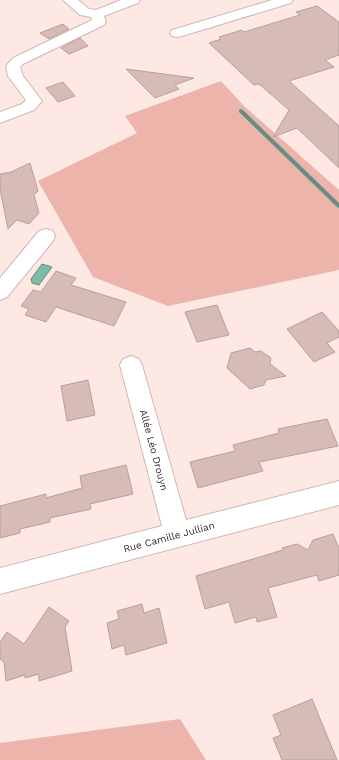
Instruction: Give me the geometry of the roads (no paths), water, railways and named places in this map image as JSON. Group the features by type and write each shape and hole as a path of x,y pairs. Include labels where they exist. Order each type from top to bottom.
{"street":[{"path":"70,0 85,12 97,14 132,0"},
{"path":"177,32 286,0"},
{"path":"0,118 28,107 34,101 32,96 13,73 13,66 18,61 99,22 97,14"},
{"path":"0,292 46,236"},
{"name":"Allée Léo Drouyn","path":"131,365 177,535"},
{"name":"Rue Camille Jullian","path":"0,581 339,493"}],"waterway":[{"path":"241,111 339,206"}]}
